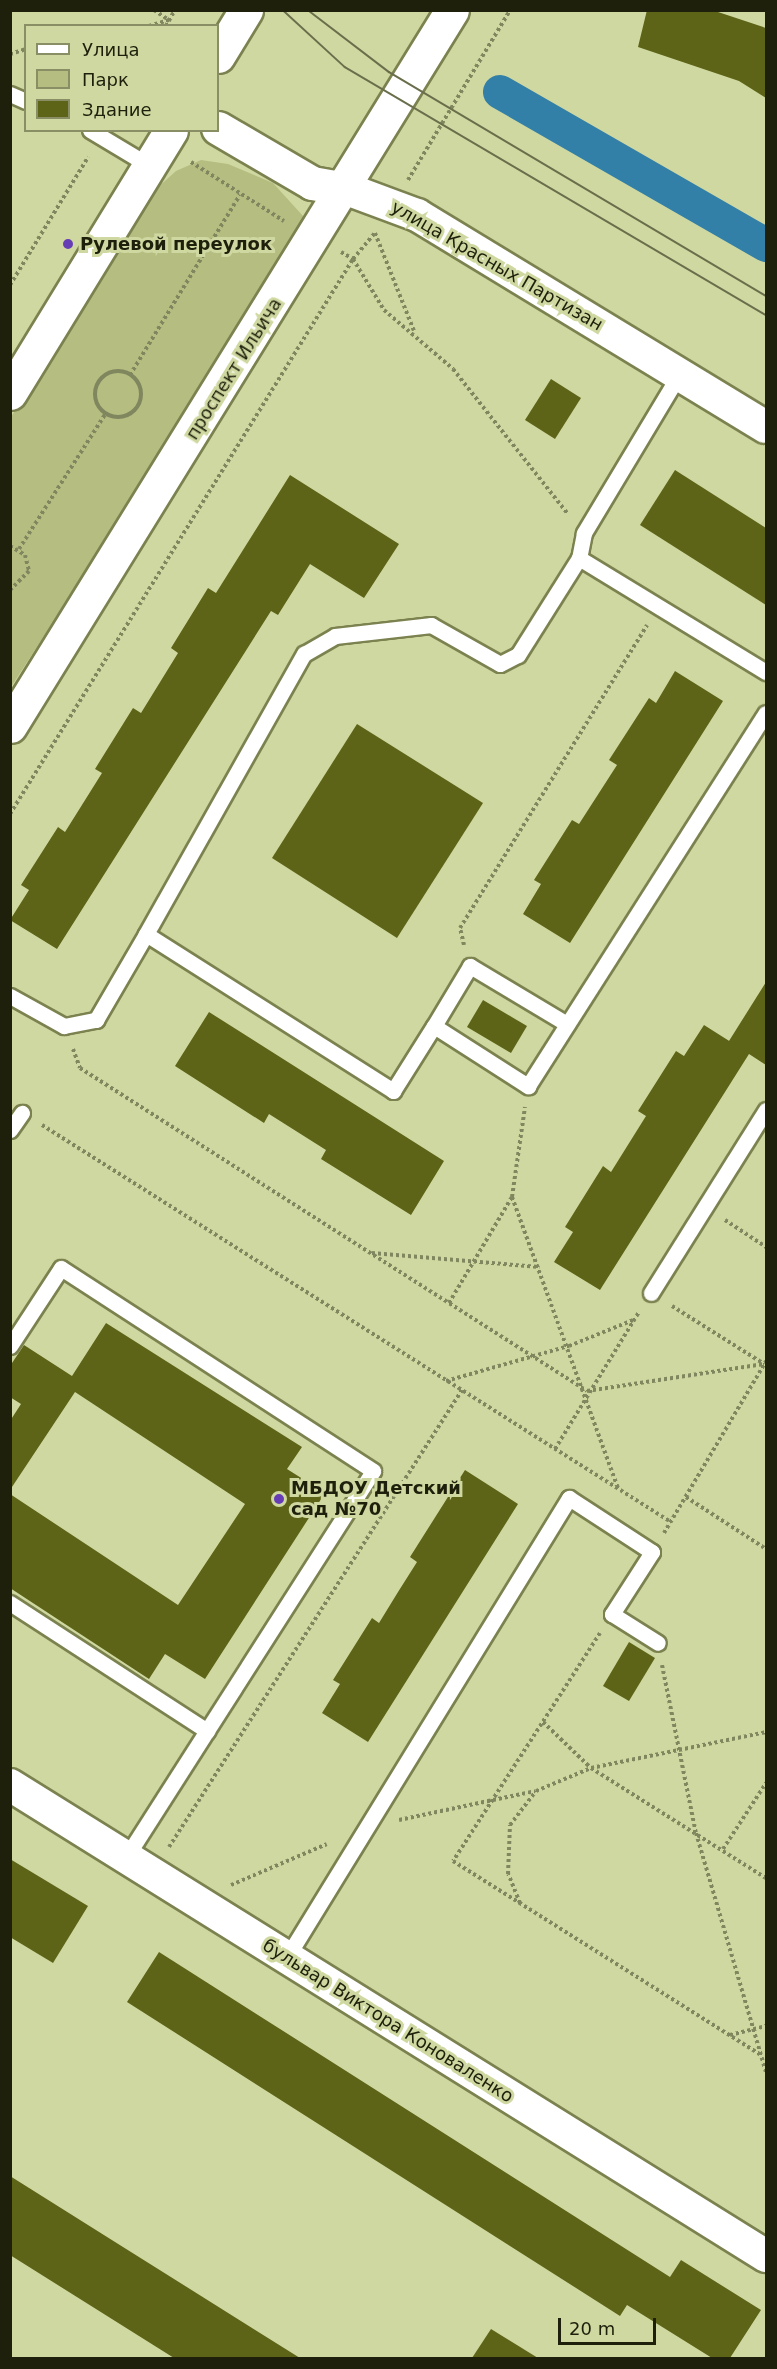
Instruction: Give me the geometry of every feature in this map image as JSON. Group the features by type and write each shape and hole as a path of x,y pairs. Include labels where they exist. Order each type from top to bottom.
{"street":[{"path":"219,54 246,10"},
{"name":"проспект Ильича","path":"10,726 347,189 452,10"},
{"name":"улица Красных Партизан","path":"219,129 312,183 347,189 417,215 766,427"},
{"path":"10,393 170,132"},
{"name":"бульвар Виктора Коноваленко","path":"10,1785 766,2256"}],"lane":[{"path":"10,94 24,100"},
{"path":"95,133 150,166"},
{"path":"10,996 64,1026 96,1020 304,654 335,636 431,625 500,664 518,655 579,558 584,533 680,373"},
{"path":"579,558 766,672"},
{"path":"434,1026 528,1086 766,713"},
{"path":"146,934 393,1091 470,966 567,1024"},
{"path":"651,1293 766,1110"},
{"path":"10,1130 22,1113"},
{"path":"10,1346 61,1268 374,1471 207,1731 139,1865"},
{"path":"287,1957 569,1498 652,1552 612,1614 658,1643"},
{"path":"10,1603 207,1731"}],"path":[{"path":"154,10 169,20"},
{"path":"167,24 175,10"},
{"path":"405,185 510,10"},
{"path":"156,24 169,20"},
{"path":"10,285 95,133"},
{"path":"191,162 240,195 295,227"},
{"path":"130,375 240,195"},
{"path":"10,814 353,258 375,233 414,331"},
{"path":"333,248 353,258 384,310 414,331 453,369 584,533"},
{"path":"114,372 130,375 141,391 136,409 125,416 106,413 96,400 100,380 114,372"},
{"path":"19,549 106,413"},
{"path":"10,546 19,549 29,571 10,590"},
{"path":"470,966 460,928 658,606"},
{"path":"64,1026 80,1068 587,1392 766,1364"},
{"path":"449,1303 512,1197 528,1086"},
{"path":"22,1113 671,1522"},
{"path":"512,1197 587,1392 619,1489"},
{"path":"704,1207 766,1247"},
{"path":"370,1253 539,1267"},
{"path":"555,1449 587,1392 651,1293 766,1364"},
{"path":"446,1381 569,1346 634,1320"},
{"path":"652,1552 766,1364"},
{"path":"139,1865 462,1390"},
{"path":"686,1497 766,1549"},
{"path":"612,1614 453,1861 760,2054"},
{"path":"658,1643 677,1750 696,1833 766,2072"},
{"path":"543,1722 591,1768 766,1878"},
{"path":"520,1903 508,1874 510,1825 536,1791 591,1768 766,1732"},
{"path":"723,1849 766,1783"},
{"path":"730,2035 766,2026"}],"green space":[{"path":"201,160 228,164 273,183 303,216 302,236 11,687 11,417 156,189 176,171"}],"building":[{"path":"647,10 712,10 766,28 766,98 739,81 638,47"},
{"path":"551,379 581,398 555,439 525,420"},
{"path":"675,470 766,528 766,605 640,525"},
{"path":"290,475 399,544 364,598 310,564 278,615 271,611 57,949 10,920 29,890 21,885 58,827 65,832 102,773 95,769 133,708 141,713 178,653 171,648 208,588 216,593"},
{"path":"675,671 723,701 570,943 523,914 541,884 534,880 572,820 579,824 617,765 609,760 649,698 656,703"},
{"path":"357,724 483,803 397,938 272,858"},
{"path":"766,982 766,1065 749,1054 600,1290 554,1262 573,1232 565,1227 603,1166 611,1172 646,1116 638,1111 676,1051 684,1056 704,1025 729,1041"},
{"path":"483,1000 527,1026 511,1053 467,1027"},
{"path":"209,1012 444,1161 411,1215 321,1159 326,1150 269,1114 264,1123 175,1066"},
{"name":"МБДОУ Детский сад №70","path":"106,1323 302,1447 287,1469 325,1493 205,1679 165,1654 149,1679 10,1588 10,1494 178,1605 245,1504 75,1392 10,1490 10,1421 21,1404 10,1397 10,1366 24,1345 72,1376"},
{"path":"465,1470 518,1504 368,1742 322,1713 340,1684 333,1680 372,1618 379,1623 417,1562 410,1557"},
{"path":"629,1642 655,1658 629,1701 603,1686"},
{"path":"10,1859 88,1906 53,1963 10,1937"},
{"path":"159,1952 670,2277 681,2260 761,2310 730,2358 712,2358 627,2305 620,2316 127,2002"},
{"path":"10,2176 300,2358 174,2358 10,2255"},
{"path":"491,2329 538,2358 472,2358"}],"waterway":[{"path":"500,92 766,245"}],"tram line":[{"path":"283,10 345,67 766,315"},
{"path":"308,10 389,72 766,296"}],"place":[{"name":"Рулевой переулок","path":"68,244"},
{"name":"МБДОУ Детский сад №70","path":"279,1499"}]}
